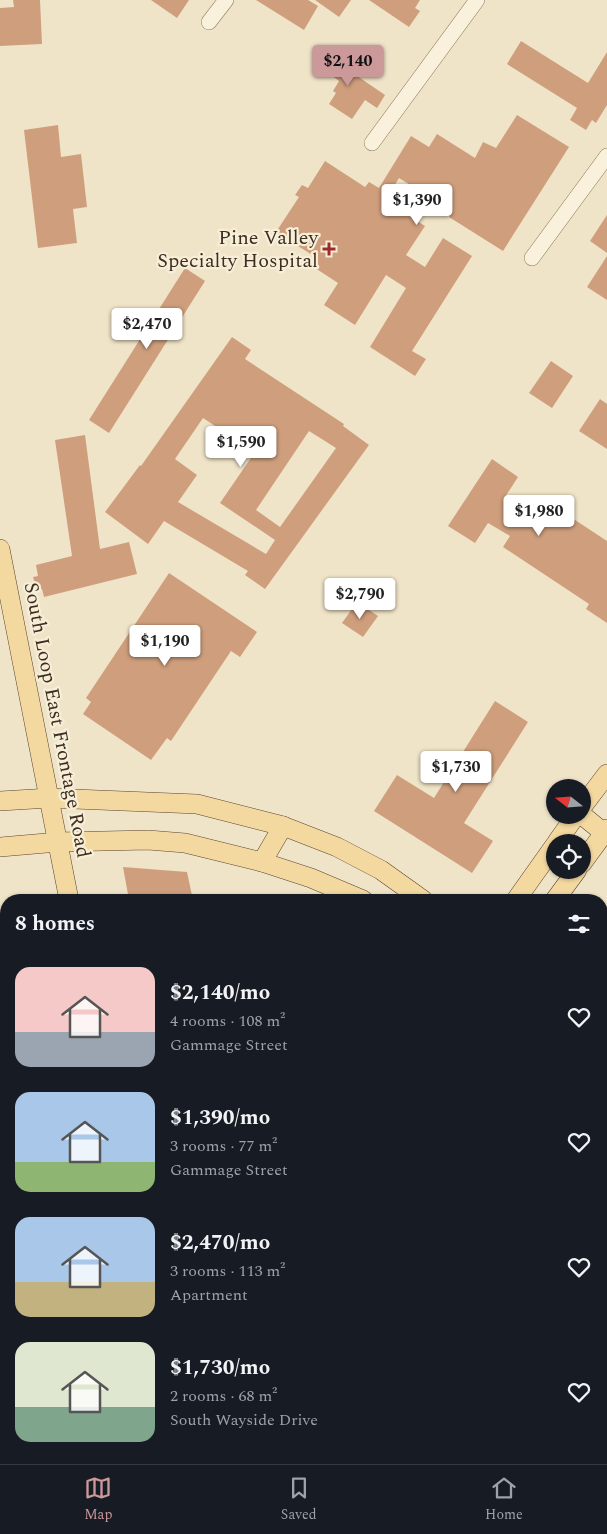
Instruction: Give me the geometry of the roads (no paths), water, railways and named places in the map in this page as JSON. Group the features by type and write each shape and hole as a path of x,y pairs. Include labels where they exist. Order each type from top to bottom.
{"main road":[{"name":"South Loop East Frontage Road","path":"0,549 68,894"},
{"path":"591,794 607,774"},
{"path":"0,801 50,798 197,804 283,826 337,847 381,870 415,894"},
{"path":"591,821 605,831 591,850"},
{"path":"262,862 283,826"},
{"path":"0,847 58,842 148,840 185,843 262,862 311,878 349,894"},
{"path":"520,894 546,858"},
{"path":"559,894 570,879"}],"street":[{"path":"209,22 226,0"},
{"path":"372,143 477,0"},
{"path":"532,258 607,156"}],"place":[{"name":"Pine Valley Specialty Hospital","path":"329,249"}]}
